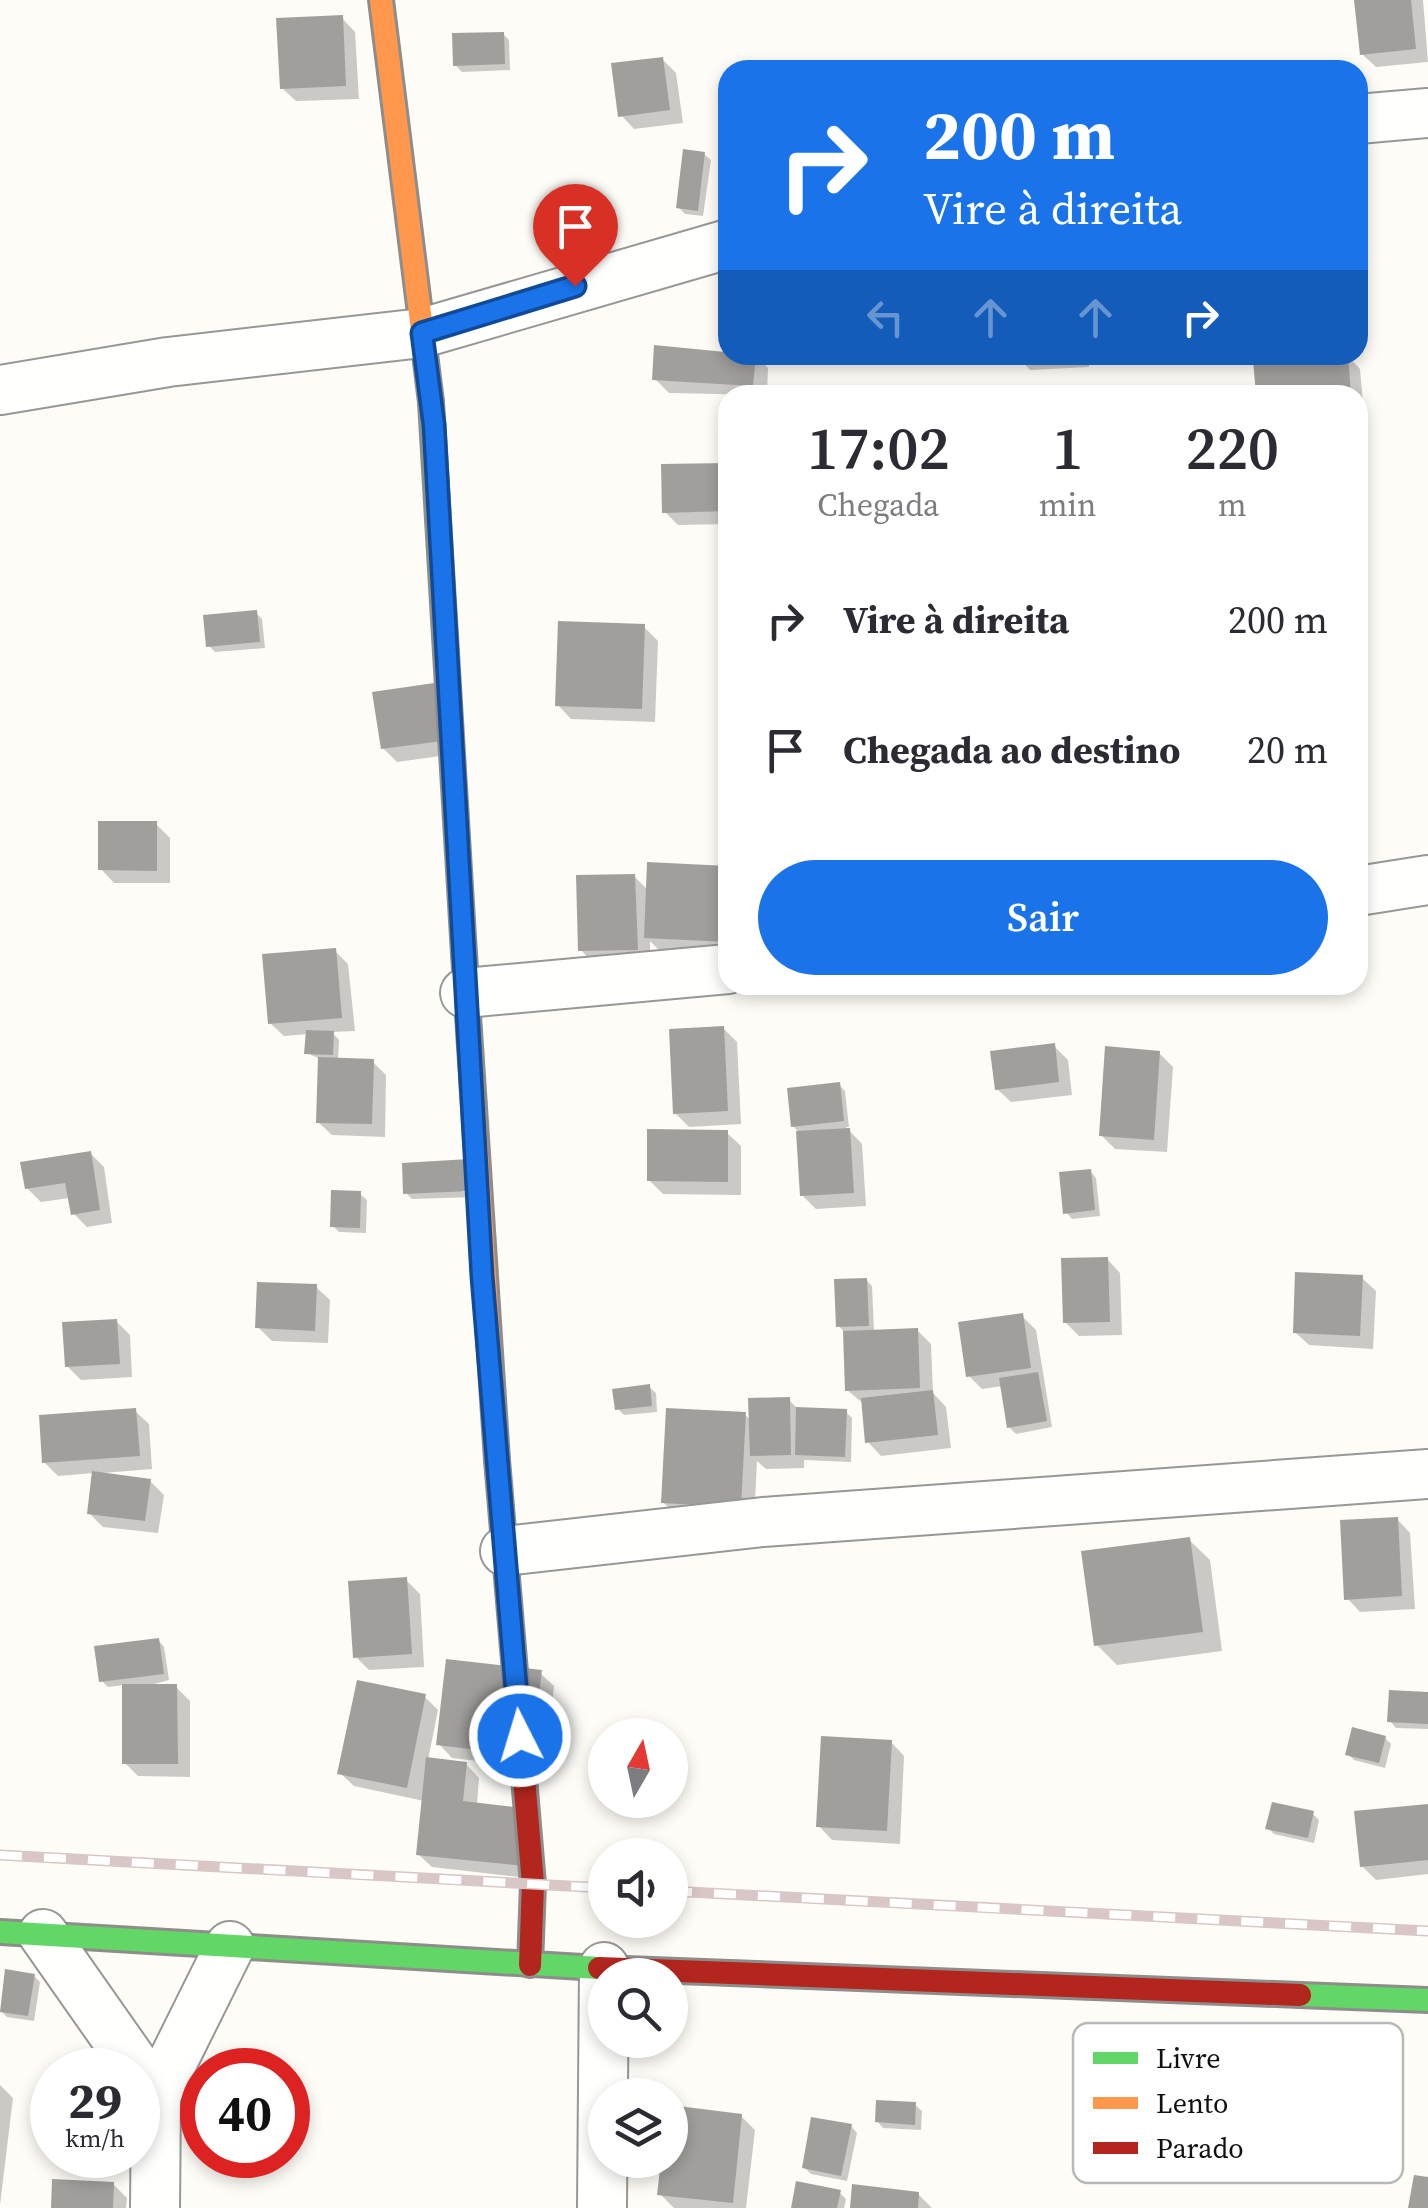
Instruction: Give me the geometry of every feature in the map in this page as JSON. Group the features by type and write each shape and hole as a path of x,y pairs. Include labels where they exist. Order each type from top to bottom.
{"street":[{"path":"381,0 434,425 465,992 533,1884 530,1965"},
{"path":"1368,118 1428,113"},
{"path":"0,390 168,362 422,333 718,247"},
{"path":"1368,889 1428,880"},
{"path":"465,992 718,970"},
{"path":"505,1552 763,1522 1428,1474"},
{"path":"22,1933 588,1967"},
{"path":"22,1933 117,2048"},
{"path":"160,2087 230,1946"},
{"path":"688,1970 1428,2000"},
{"path":"602,2208 603,2058"},
{"path":"155,2178 155,2208"}],"building":[{"path":"1354,0 1411,0 1416,49 1360,55"},
{"path":"343,15 346,86 280,89 276,18"},
{"path":"504,32 505,64 453,66 452,33"},
{"path":"663,57 670,110 618,117 611,63"},
{"path":"683,149 705,152 698,211 676,208"},
{"path":"654,345 718,351 718,365 755,365 753,385 652,380"},
{"path":"1253,365 1349,365 1350,385 1255,385"},
{"path":"718,463 718,511 662,513 661,464"},
{"path":"257,610 260,642 206,647 203,615"},
{"path":"558,621 645,624 642,709 555,706"},
{"path":"441,682 450,740 381,749 372,692"},
{"path":"98,821 157,821 157,871 98,870"},
{"path":"647,862 718,866 718,942 644,938"},
{"path":"635,874 638,950 578,951 576,875"},
{"path":"336,948 342,1018 268,1024 262,954"},
{"path":"724,1026 728,1111 673,1114 669,1029"},
{"path":"306,1030 334,1031 333,1055 304,1054"},
{"path":"1055,1043 1059,1082 995,1090 990,1051"},
{"path":"1105,1046 1160,1051 1154,1140 1099,1136"},
{"path":"318,1057 374,1059 372,1124 316,1123"},
{"path":"840,1082 844,1121 791,1127 787,1088"},
{"path":"850,1128 854,1193 800,1196 796,1131"},
{"path":"647,1129 728,1130 728,1182 647,1181"},
{"path":"91,1151 100,1210 71,1215 65,1183 25,1189 20,1162"},
{"path":"469,1159 470,1191 403,1194 402,1163"},
{"path":"1091,1169 1095,1210 1063,1214 1059,1172"},
{"path":"331,1190 361,1191 360,1228 330,1227"},
{"path":"1108,1257 1110,1322 1063,1323 1061,1258"},
{"path":"1295,1272 1363,1275 1360,1336 1293,1333"},
{"path":"867,1278 869,1326 836,1327 834,1279"},
{"path":"257,1282 317,1284 315,1331 255,1328"},
{"path":"1023,1313 1031,1368 966,1377 958,1322"},
{"path":"117,1319 120,1364 65,1367 62,1322"},
{"path":"918,1328 920,1388 845,1391 843,1331"},
{"path":"1038,1372 1047,1421 1007,1428 999,1378"},
{"path":"650,1384 652,1406 615,1410 612,1389"},
{"path":"933,1390 938,1435 865,1443 861,1398"},
{"path":"790,1397 791,1455 750,1456 748,1398"},
{"path":"796,1407 847,1409 845,1457 795,1455"},
{"path":"136,1408 140,1456 42,1463 39,1415"},
{"path":"666,1408 746,1412 741,1507 661,1503"},
{"path":"92,1471 151,1479 145,1521 87,1514"},
{"path":"1398,1517 1402,1596 1344,1600 1340,1520"},
{"path":"1190,1537 1203,1632 1094,1646 1081,1551"},
{"path":"407,1577 412,1654 353,1658 348,1581"},
{"path":"159,1638 164,1674 99,1682 94,1646"},
{"path":"446,1659 542,1670 532,1756 436,1745"},
{"path":"357,1680 426,1694 407,1788 337,1774"},
{"path":"122,1684 177,1684 178,1764 122,1764"},
{"path":"1389,1690 1428,1692 1428,1724 1387,1722"},
{"path":"1352,1727 1386,1736 1379,1763 1345,1755"},
{"path":"821,1736 892,1740 887,1831 816,1827"},
{"path":"426,1757 467,1762 463,1801 530,1809 524,1866 416,1855"},
{"path":"1272,1802 1314,1811 1308,1838 1265,1829"},
{"path":"1428,1804 1428,1860 1360,1867 1354,1811"},
{"path":"5,1969 35,1974 28,2016 0,2012"},
{"path":"876,2100 916,2102 915,2125 875,2122"},
{"path":"688,2107 742,2114 733,2203 657,2195 659,2178 688,2178"},
{"path":"811,2117 852,2124 841,2176 802,2168"},
{"path":"1414,2175 1428,2177 1428,2208 1408,2208"},
{"path":"52,2179 114,2182 113,2208 51,2208"},
{"path":"796,2181 841,2190 837,2208 791,2208"},
{"path":"852,2184 919,2192 918,2208 850,2208"}],"railway":[{"path":"0,1855 588,1887"},
{"path":"688,1892 1428,1931"}],"traffic: fast":[{"path":"431,402 464,954"},
{"path":"0,1932 588,1967"},
{"path":"1300,1995 1428,2000"}],"traffic: slow":[{"path":"381,0 431,402"},
{"path":"464,954 497,1460"}],"traffic: jam":[{"path":"497,1460 533,1884 530,1965"},
{"path":"688,1971 1300,1995"}],"route":[{"path":"520,1736 482,1276 434,425 422,333 575,286"}]}
